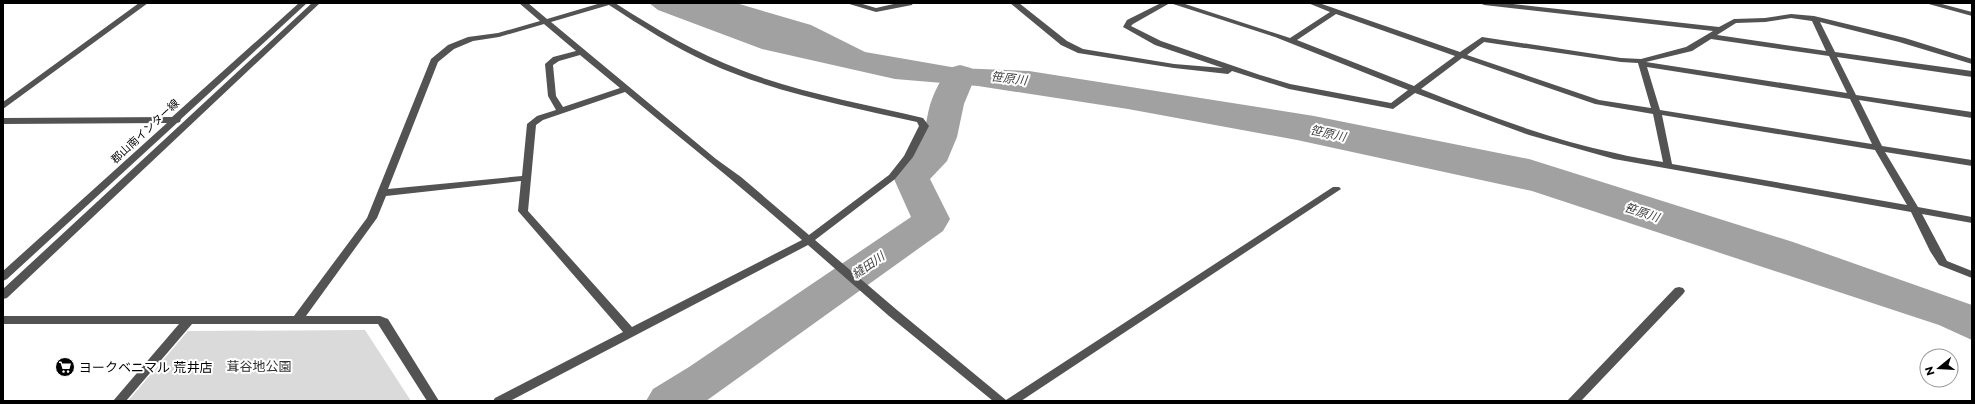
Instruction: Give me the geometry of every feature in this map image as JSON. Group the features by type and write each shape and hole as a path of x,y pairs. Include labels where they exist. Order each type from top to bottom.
{"street":[{"path":"3,106 144,3"},
{"name":"郡山南インター線","path":"3,277 303,3"},
{"path":"3,295 316,3"},
{"path":"523,3 625,89 738,179 899,318 1001,401"},
{"path":"298,319 372,218 383,193 403,136 434,61 451,47 472,39 499,35 610,3 672,41 733,70 824,99 920,120 923,122 923,130 908,157 892,177 808,240 499,401"},
{"path":"850,3 876,10 909,3"},
{"path":"1014,3 1064,42 1086,52 1209,70 1234,70"},
{"path":"1167,3 1130,22 1127,27 1154,42 1234,70 1289,86 1393,106 1478,40 1486,39 1972,115"},
{"path":"1174,3 1290,40 1415,90 1558,142 1614,156 1972,220"},
{"path":"1312,3 1598,102 1657,113 1972,164"},
{"path":"1929,3 1972,14"},
{"path":"1484,4 1719,29"},
{"path":"1290,40 1336,11"},
{"path":"1641,63 1689,49 1719,29 1738,20 1765,20 1791,16 1814,18 1902,40 1972,62"},
{"path":"1814,18 1879,149 1942,262 1972,275"},
{"path":"1708,36 1972,74"},
{"path":"561,111 552,96 549,64 556,58 582,52"},
{"path":"1641,63 1657,113 1668,165"},
{"path":"625,89 540,118 532,124 524,205 525,214 631,333"},
{"path":"3,121 190,120"},
{"path":"383,193 526,178"},
{"path":"1012,401 1336,189"},
{"path":"1573,401 1679,291"},
{"path":"119,401 190,319"},
{"path":"3,320 372,319 384,322 433,401"}],"green space":[{"name":"茸谷地公園","path":"365,330 411,401 128,401 188,331"}],"water":[{"name":"笹原川","path":"649,3 736,3 811,25 865,52 957,68 1029,71 1314,116 1529,159 1793,242 1972,305 1972,340 1939,325 1532,191 1297,140 1128,109 978,86 895,79 762,49 658,10"}],"waterway":[{"name":"縫田川","path":"670,401 705,379 929,223 931,219 912,179 917,171 929,161 940,137 947,104 960,75"}],"place":[{"name":"ヨークベニマル 荒井店","path":"65,367"}]}
